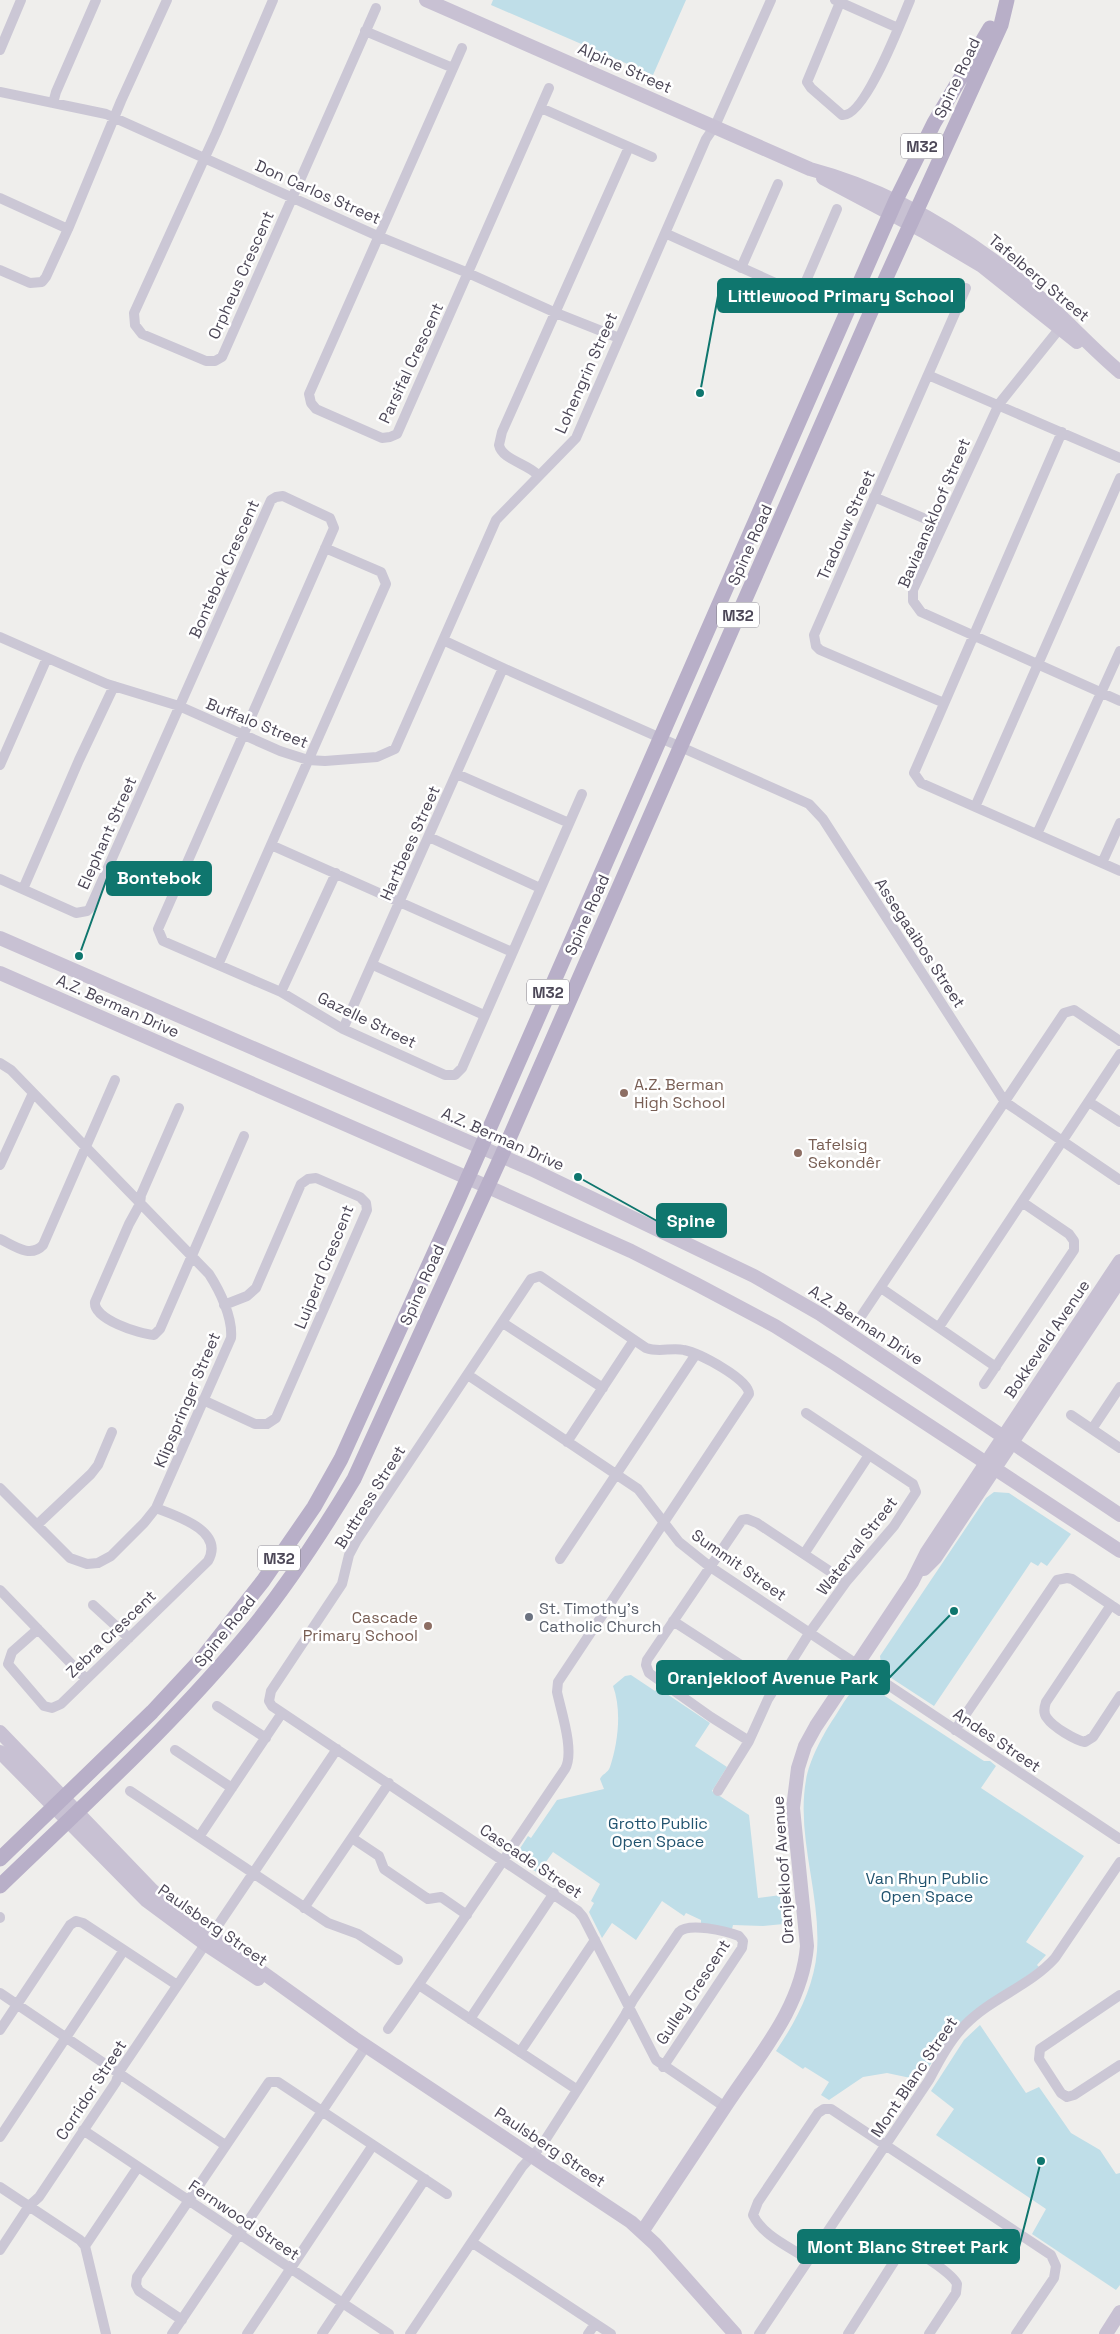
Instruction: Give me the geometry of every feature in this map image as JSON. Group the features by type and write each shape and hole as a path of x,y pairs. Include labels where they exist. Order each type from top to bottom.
{"main road":[{"name":"Spine Road","path":"0,1859 152,1712 204,1656 258,1589 314,1507 341,1459 661,738 896,200 934,123 1006,3"},
{"name":"Spine Road","path":"0,1886 172,1719 225,1660 254,1625 330,1519 354,1479 486,1186 501,1157 910,224 1001,25 1006,3"}],"street":[{"path":"0,50 21,0"},
{"path":"52,103 96,0"},
{"path":"0,270 30,283 42,282 46,277 68,230 114,117 167,0"},
{"path":"202,158 216,133 273,0"},
{"name":"Alpine Street","path":"426,0 810,169 829,182 891,214"},
{"name":"Lohengrin Street","path":"445,640 496,520 576,438 667,234 706,139 715,126 771,0"},
{"path":"898,28 839,1 807,82 811,88 842,115 847,116 854,112 866,96 898,28 910,0"},
{"path":"292,198 376,8"},
{"path":"365,31 453,68"},
{"path":"380,237 462,48"},
{"path":"468,273 549,88"},
{"name":"Don Carlos Street","path":"0,92 114,117 380,237 619,338"},
{"path":"541,108 652,157"},
{"path":"539,476 533,468 504,454 499,444 502,432 629,147"},
{"name":"Orpheus Crescent","path":"202,158 134,312 135,325 142,334 206,361 215,361 222,357 292,198"},
{"name":"Alpine Street","path":"810,169 834,175 896,200"},
{"path":"740,268 778,184"},
{"path":"0,198 68,230"},
{"name":"Tafelberg Street","path":"896,200 917,210 989,256 1100,360 1109,363 1120,372"},
{"path":"800,295 837,210"},
{"name":"Tafelberg Street","path":"891,214 982,266 1062,325"},
{"path":"667,234 813,300"},
{"name":"Parsifal Crescent","path":"380,237 309,394 311,403 316,409 382,438 390,438 397,434 468,273"},
{"name":"Tradouw Street","path":"944,703 820,650 814,641 817,627 966,288"},
{"name":"Baviaanskloof Street","path":"1062,325 999,404 913,590 913,601 922,612 1120,701"},
{"path":"928,374 1120,458"},
{"path":"1062,432 916,766 915,777 921,783 1120,871"},
{"path":"975,807 1120,478"},
{"name":"Bontebok Crescent","path":"179,706 271,500 283,496 330,518 334,528 243,734"},
{"path":"874,497 942,526"},
{"path":"218,965 386,584 381,572 326,548"},
{"name":"Buffalo Street","path":"0,637 114,686 179,706 308,760 325,761 377,757 395,749 445,640"},
{"name":"Assegaaibos Street","path":"445,640 503,668 801,800 815,810 1005,1102 1120,1180"},
{"path":"1037,834 1120,651"},
{"path":"0,765 47,658"},
{"name":"Hartbees Street","path":"343,1029 401,902 503,668"},
{"path":"23,889 79,760 114,686"},
{"name":"Elephant Street","path":"0,879 76,913 87,911 90,908 179,706"},
{"name":"Gazelle Street","path":"243,734 158,930 163,941 281,992 343,1029 446,1074 455,1075 462,1068 582,794"},
{"path":"457,774 569,823"},
{"path":"1102,863 1120,823"},
{"path":"429,837 540,888"},
{"path":"271,845 512,952"},
{"path":"281,992 336,873"},
{"name":"A.Z. Berman Drive","path":"0,938 501,1157 686,1242 754,1276 820,1314 1120,1515"},
{"path":"373,965 484,1016"},
{"name":"A.Z. Berman Drive","path":"0,973 631,1251 775,1326 991,1464 1120,1551"},
{"path":"862,1315 1064,1013 1068,1010 1074,1010 1120,1041"},
{"path":"939,1327 1120,1054"},
{"name":"Klipspringer Street","path":"0,1063 11,1070 215,1283 232,1328 231,1338 156,1508 144,1523 111,1556 93,1564 80,1563 70,1558 0,1488"},
{"path":"0,1239 25,1251 40,1249 115,1080"},
{"path":"0,1165 33,1094"},
{"path":"1089,1102 1120,1122"},
{"path":"179,1108 141,1195 140,1204 129,1224 95,1302 96,1310 101,1316 144,1334 154,1335 160,1329 244,1136"},
{"name":"Luiperd Crescent","path":"204,1400 255,1424 266,1424 276,1418 367,1210 366,1203 360,1197 316,1178 308,1179 301,1184 256,1288 247,1296 224,1305"},
{"path":"984,1384 1074,1250 1074,1242 1070,1234 1022,1202"},
{"name":"Bokkeveld Avenue","path":"1007,1440 1120,1260"},
{"name":"Buttress Street","path":"282,1713 270,1704 269,1694 342,1584 349,1555 357,1540 531,1279 536,1276 542,1276 634,1340"},
{"name":"Bokkeveld Avenue","path":"1007,1440 1120,1280"},
{"path":"881,1288 996,1367"},
{"path":"503,1323 603,1388"},
{"path":"388,2029 467,1915 569,1760 557,1692 558,1682 742,1407 749,1394 749,1389 714,1363 696,1354 679,1349 654,1351 634,1340 567,1442"},
{"path":"560,1560 696,1354"},
{"name":"Summit Street","path":"468,1375 638,1489 679,1542 709,1566 858,1664"},
{"path":"1092,1429 1120,1387"},
{"name":"Waterval Street","path":"718,1791 749,1740 763,1707 810,1632 846,1582 894,1526 916,1492 913,1484 806,1413"},
{"path":"1071,1415 1120,1448"},
{"path":"37,1525 91,1474 98,1465 112,1432"},
{"name":"Oranjekloof Avenue","path":"642,2232 786,2015 801,1979 807,1946 793,1808 798,1768 805,1746 816,1726 912,1582 927,1552 1007,1440"},
{"path":"804,1554 870,1455"},
{"name":"Zebra Crescent","path":"38,1628 12,1652 8,1664 44,1706 52,1708 61,1704 212,1555 210,1541 192,1522 156,1508"},
{"path":"749,1740 712,1717 648,1671 647,1660 738,1524 747,1518 846,1582"},
{"path":"955,1730 1058,1580 1067,1578 1072,1579 1116,1608 1046,1702 1044,1711 1047,1718 1076,1740 1086,1742 1092,1737 1120,1696"},
{"path":"0,1590 86,1679"},
{"path":"93,1605 106,1614 128,1638"},
{"path":"673,1621 775,1687"},
{"name":"Andes Street","path":"858,1664 1120,1840"},
{"path":"217,1706 266,1738"},
{"path":"199,1837 282,1713"},
{"name":"Cascade Street","path":"282,1713 554,1893 581,1913 654,2057 663,2067 725,2107"},
{"path":"0,1732 58,1803"},
{"name":"Corridor Street","path":"0,2250 29,2206 39,2197 116,2082 119,2072 337,1749"},
{"path":"175,1750 232,1788"},
{"path":"0,1752 58,1803"},
{"path":"304,1908 388,1783"},
{"path":"130,1791 304,1908 328,1923 358,1934 398,1960"},
{"name":"Paulsberg Street","path":"58,1803 208,1940 301,1998 321,2015 366,2046 532,2156 642,2232 735,2334"},
{"path":"352,1838 379,1856 384,1869 428,1898 441,1897 467,1915"},
{"name":"Mont Blanc Street","path":"759,2334 965,2024 1044,1970 1055,1958 1120,1862"},
{"path":"470,2019 554,1893"},
{"path":"0,2030 73,1923 83,1922 177,1985"},
{"name":"Gulley Crescent","path":"629,2008 682,1929 694,1926 736,1935 741,1938 742,1948 663,2067"},
{"path":"520,2052 595,1940"},
{"path":"0,2137 124,1950"},
{"path":"419,1985 576,2090"},
{"path":"0,1993 225,2145"},
{"path":"1120,1995 1040,2049 1038,2053 1039,2059 1061,2093 1067,2097 1074,2095 1120,2065"},
{"path":"410,2334 542,2144 629,2008"},
{"path":"172,2334 366,2046"},
{"path":"182,2320 139,2290 136,2282 137,2277 269,2082 278,2082 447,2194"},
{"path":"809,2260 757,2224 753,2215 758,2202 818,2113 830,2108 1054,2258 1056,2266 1054,2278 1016,2334"},
{"name":"Fernwood Street","path":"83,2130 389,2334"},
{"path":"247,2334 373,2145"},
{"path":"85,2246 138,2167"},
{"path":"322,2334 425,2179"},
{"path":"0,2186 80,2240 85,2246 106,2334"},
{"path":"472,2243 611,2334"},
{"path":"848,2334 897,2257 903,2252 911,2251 951,2276 957,2284 956,2293 928,2334"},
{"path":"1106,2334 1120,2312"},
{"path":"588,2334 595,2324"},
{"path":"1115,2334 1120,2328"}],"green space":[{"path":"493,0 686,0 653,75 491,5"},
{"path":"994,1492 1009,1493 1071,1534 1047,1566 1041,1562 1038,1566 1031,1562 934,1706 882,1672 880,1656 986,1498"},
{"name":"Grotto Public Open Space","path":"631,1675 655,1691 658,1688 710,1723 695,1746 727,1767 712,1791 749,1815 758,1898 781,1895 782,1901 791,1899 794,1923 763,1926 733,1925 732,1929 701,1923 701,1920 686,1913 684,1916 662,1901 636,1940 612,1923 602,1938 589,1912 594,1903 591,1901 600,1884 553,1852 538,1873 519,1861 517,1853 528,1836 531,1838 557,1800 604,1789 600,1779 610,1767 618,1726 616,1695 613,1686 625,1676"},
{"name":"Van Rhyn Public Open Space","path":"865,1681 877,1686 885,1696 984,1761 990,1761 996,1766 981,1788 1084,1856 1026,1942 1046,1955 1037,1965 1039,1967 953,2031 920,2080 887,2073 863,2077 829,2100 821,2095 829,2082 805,2067 803,2069 776,2051 803,2004 812,1978 817,1951 816,1908 804,1823 806,1780 817,1748 830,1724 851,1693"},
{"path":"980,2025 1026,2093 1039,2087 1071,2133 1100,2150 1116,2174 1120,2173 1120,2285 1116,2290 1032,2234 1046,2209 936,2135 954,2109 931,2091 964,2040"}],"place":[{"name":"Littlewood Primary School","path":"700,393"},
{"name":"Bontebok","path":"79,956"},
{"name":"A.Z. Berman High School","path":"624,1093"},
{"name":"Tafelsig Sekondêr","path":"798,1153"},
{"name":"Spine","path":"578,1177"},
{"name":"Oranjekloof Avenue Park","path":"954,1611"},
{"name":"St. Timothy's Catholic Church","path":"529,1617"},
{"name":"Cascade Primary School","path":"428,1626"},
{"name":"Mont Blanc Street Park","path":"1041,2161"}]}
